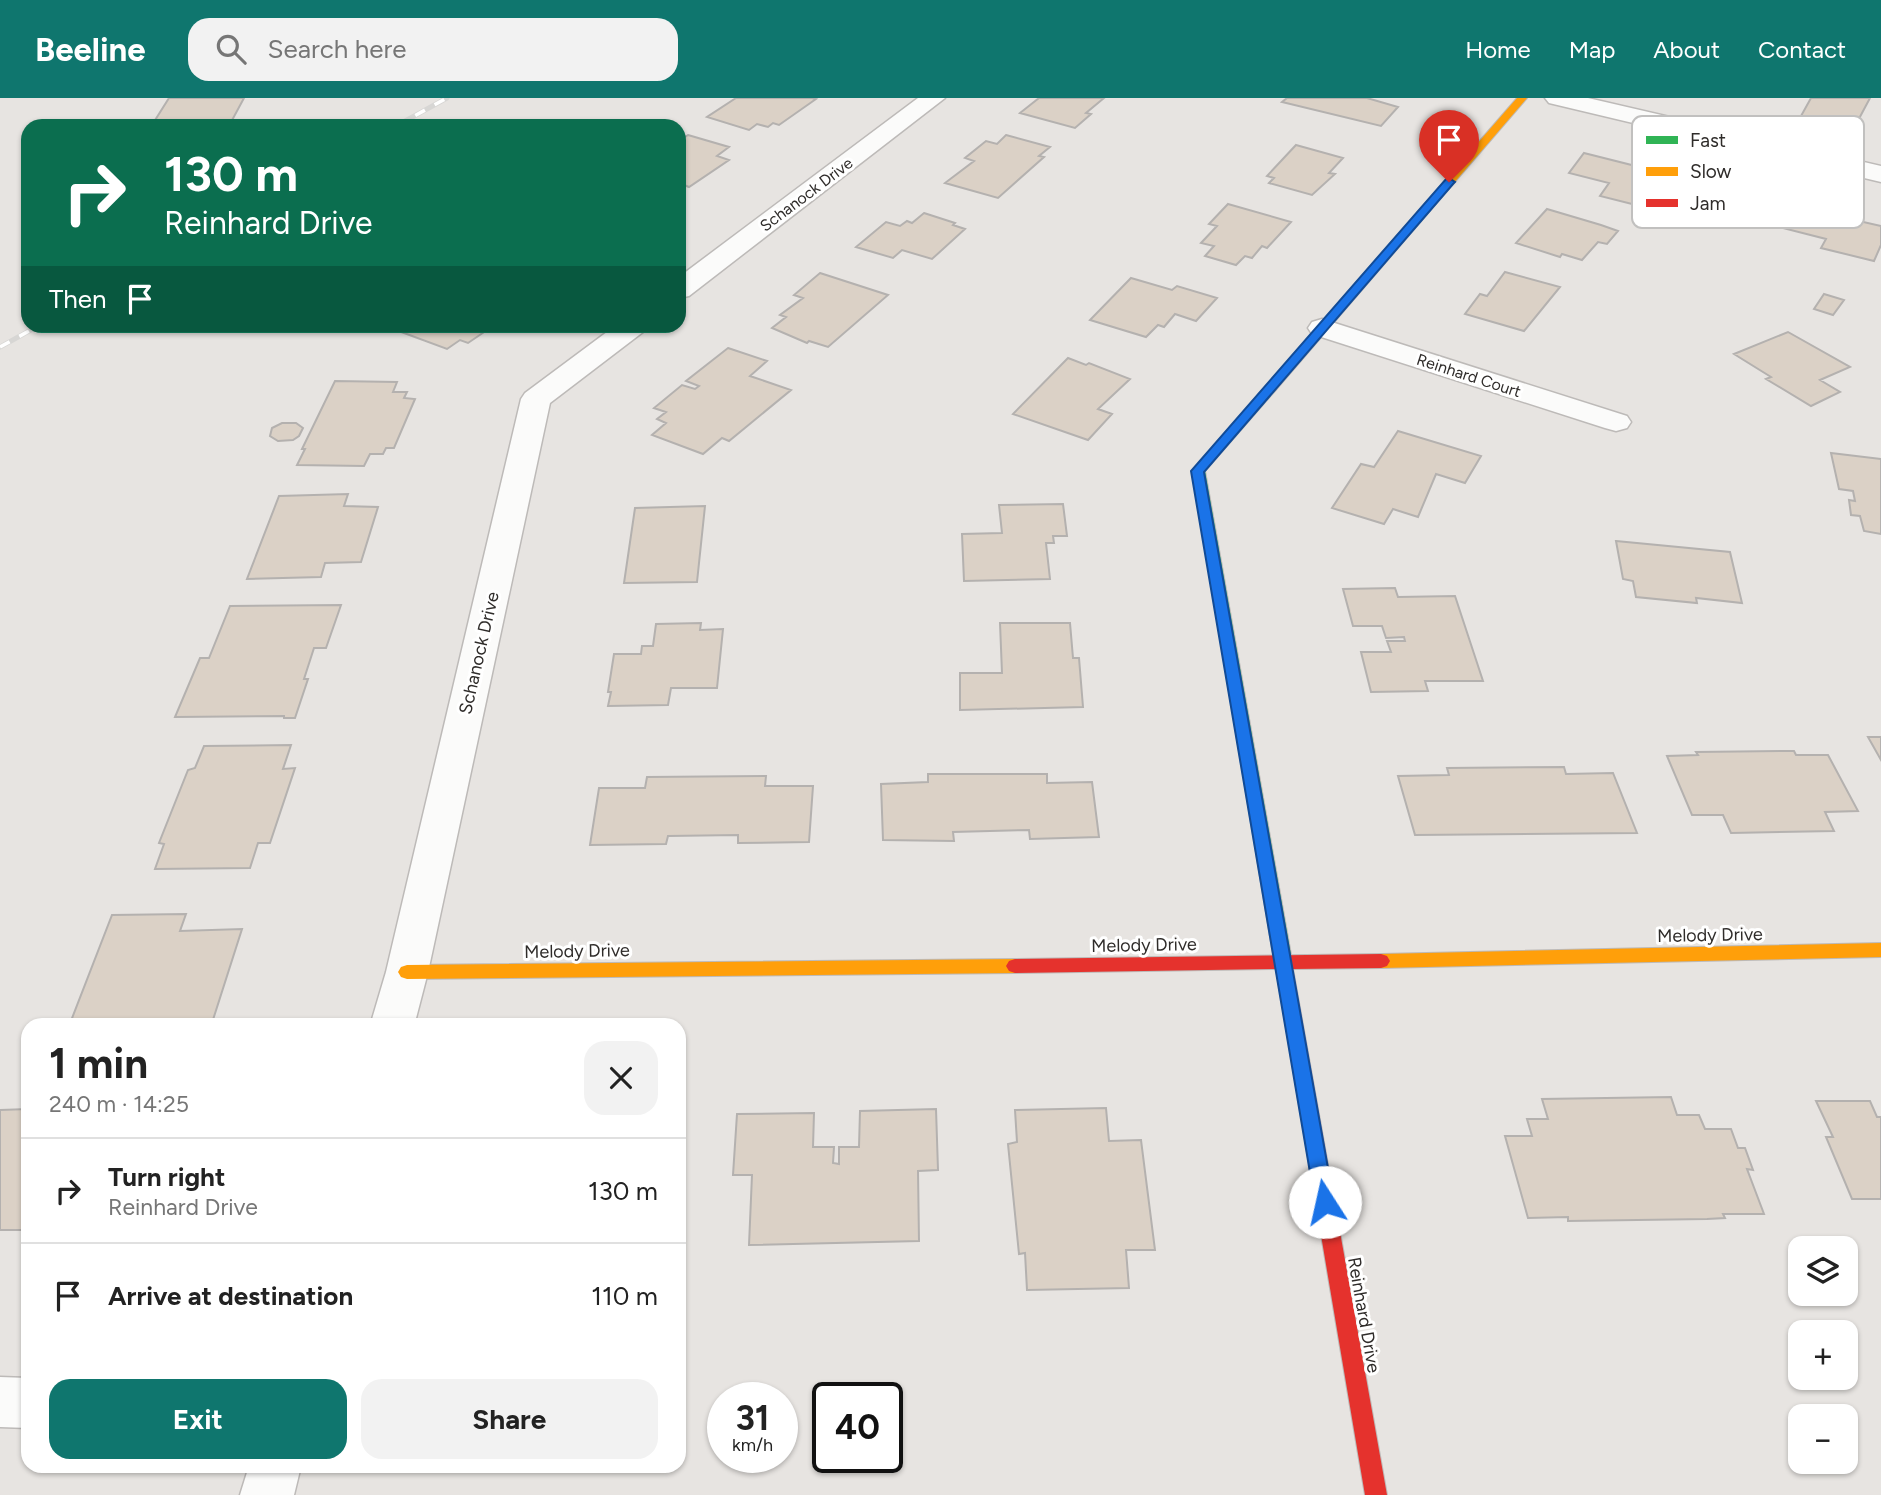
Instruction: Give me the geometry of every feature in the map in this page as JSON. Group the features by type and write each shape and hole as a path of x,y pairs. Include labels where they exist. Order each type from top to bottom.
{"street":[{"name":"Schanock Drive","path":"686,285 933,98"},
{"name":"Reinhard Drive","path":"1376,1495 1198,471 1522,98"},
{"path":"1557,98 1634,116"},
{"name":"Reinhard Court","path":"1322,328 1616,422"},
{"name":"Schanock Drive","path":"395,1018 536,399 624,333"},
{"name":"Melody Drive","path":"407,972 1283,963 1881,950"},
{"path":"0,1402 21,1403"},
{"path":"268,1495 273,1473"}],"building":[{"path":"169,98 244,98 233,119 156,119"},
{"path":"736,98 816,99 779,125 773,123 768,127 757,124 749,130 707,117"},
{"path":"1039,98 1104,98 1086,113 1091,114 1075,128 1020,113"},
{"path":"1287,98 1367,98 1398,107 1381,126 1282,102"},
{"path":"1811,98 1870,98 1860,116 1801,116"},
{"path":"1006,135 1050,147 1039,156 1044,157 998,198 945,183 974,161 965,158 986,141 997,144"},
{"path":"686,136 729,147 717,156 729,160 689,187 686,186"},
{"path":"1296,145 1343,158 1329,173 1335,174 1312,195 1269,183 1274,178 1267,176"},
{"path":"1584,153 1632,165 1632,204 1600,196 1609,183 1569,173"},
{"path":"1228,204 1291,222 1267,248 1262,246 1252,258 1245,256 1236,265 1205,256 1214,246 1201,243 1217,226 1209,224"},
{"path":"1547,209 1618,231 1607,244 1598,242 1582,260 1562,254 1560,257 1516,243"},
{"path":"924,213 965,229 932,259 902,250 893,258 856,247 886,222 900,226 907,221 912,223"},
{"path":"1864,222 1881,226 1881,245 1874,261 1821,248 1826,239 1783,228 1864,228"},
{"path":"1505,272 1560,287 1524,331 1465,314 1480,294 1487,296"},
{"path":"820,273 888,295 828,347 809,341 807,343 772,328 786,317 780,315 803,298 794,295"},
{"path":"1131,278 1172,290 1177,286 1217,298 1196,321 1175,314 1164,327 1158,325 1146,337 1090,320"},
{"path":"1824,294 1844,300 1833,315 1814,309"},
{"path":"1788,332 1850,367 1820,380 1840,392 1811,406 1766,379 1771,377 1734,354"},
{"path":"404,333 483,333 468,343 460,340 447,349"},
{"path":"728,348 767,361 750,376 791,390 729,441 722,438 703,454 652,435 666,423 657,419 666,412 654,408 682,385 695,389 699,386 686,381"},
{"path":"1068,358 1130,379 1098,409 1112,414 1088,440 1013,414"},
{"path":"335,381 397,382 393,392 407,392 404,398 415,399 394,448 386,448 383,454 370,454 364,466 297,465 305,449 302,449"},
{"path":"282,423 296,423 303,428 293,440 278,441 270,436 272,428"},
{"path":"1398,431 1481,456 1465,483 1436,474 1418,517 1393,509 1384,524 1332,508 1361,464 1374,467"},
{"path":"1831,453 1881,459 1881,534 1864,531 1860,516 1851,515 1849,500 1855,501 1853,491 1839,489"},
{"path":"348,494 344,506 378,507 361,562 325,563 321,577 247,579 279,496"},
{"path":"1063,504 1067,536 1053,536 1054,543 1046,543 1050,579 964,581 962,534 1002,533 999,505"},
{"path":"705,506 697,582 624,583 635,508"},
{"path":"1616,541 1730,552 1742,603 1696,598 1697,603 1636,597 1633,581 1623,579"},
{"path":"1395,588 1398,597 1455,596 1483,681 1425,681 1428,691 1371,692 1361,652 1391,652 1387,641 1405,641 1404,637 1386,638 1382,626 1353,626 1343,589"},
{"path":"341,605 326,648 314,648 304,679 308,679 295,718 175,717 200,658 209,658 230,606"},
{"path":"701,623 700,630 723,629 717,688 671,688 668,705 608,706 614,654 641,654 642,646 653,646 656,624"},
{"path":"1000,623 1070,623 1073,658 1079,658 1083,707 960,710 960,673 1002,673"},
{"path":"1868,737 1881,737 1881,760"},
{"path":"291,745 283,769 295,768 270,843 258,843 250,868 155,869 164,844 159,843 188,770 195,768 204,746"},
{"path":"1794,751 1796,755 1828,755 1858,811 1825,812 1834,831 1731,833 1723,815 1692,815 1667,756 1698,755 1696,752"},
{"path":"1564,767 1566,774 1613,773 1637,833 1415,835 1398,776 1449,775 1447,768"},
{"path":"928,774 1047,774 1047,783 1092,782 1099,837 1030,839 1029,830 953,832 954,841 883,840 881,784 928,782"},
{"path":"766,776 765,786 813,786 809,842 738,843 738,835 668,836 666,844 590,845 599,788 645,788 647,777"},
{"path":"186,914 180,931 242,929 214,1018 72,1018 112,915"},
{"path":"1671,1097 1677,1115 1699,1115 1705,1129 1731,1129 1738,1148 1745,1148 1753,1170 1747,1169 1764,1214 1723,1214 1725,1218 1707,1219 1568,1221 1568,1217 1528,1218 1505,1136 1532,1136 1527,1119 1548,1119 1542,1099"},
{"path":"1816,1101 1870,1101 1877,1117 1881,1117 1881,1199 1852,1199 1826,1137 1833,1137"},
{"path":"1106,1108 1109,1141 1141,1140 1155,1250 1126,1250 1129,1288 1027,1290 1025,1253 1019,1254 1008,1144 1017,1142 1015,1110"},
{"path":"21,1109 21,1230 0,1230 0,1110"},
{"path":"936,1109 938,1170 918,1171 919,1241 749,1245 752,1175 733,1175 737,1114 814,1113 813,1147 834,1147 833,1163 839,1164 839,1147 859,1147 860,1111"}],"railway":[{"path":"409,119 447,98"},
{"path":"0,347 25,333"}],"traffic: fast":[{"path":"1270,389 1198,471 1284,966"}],"traffic: slow":[{"path":"1270,389 1522,98"},
{"path":"1381,961 1881,950"},
{"path":"407,972 1015,966"}],"traffic: jam":[{"path":"1015,966 1381,961"},
{"path":"1284,966 1376,1495"}],"route":[{"path":"1325,1202 1198,471 1449,182"}]}
